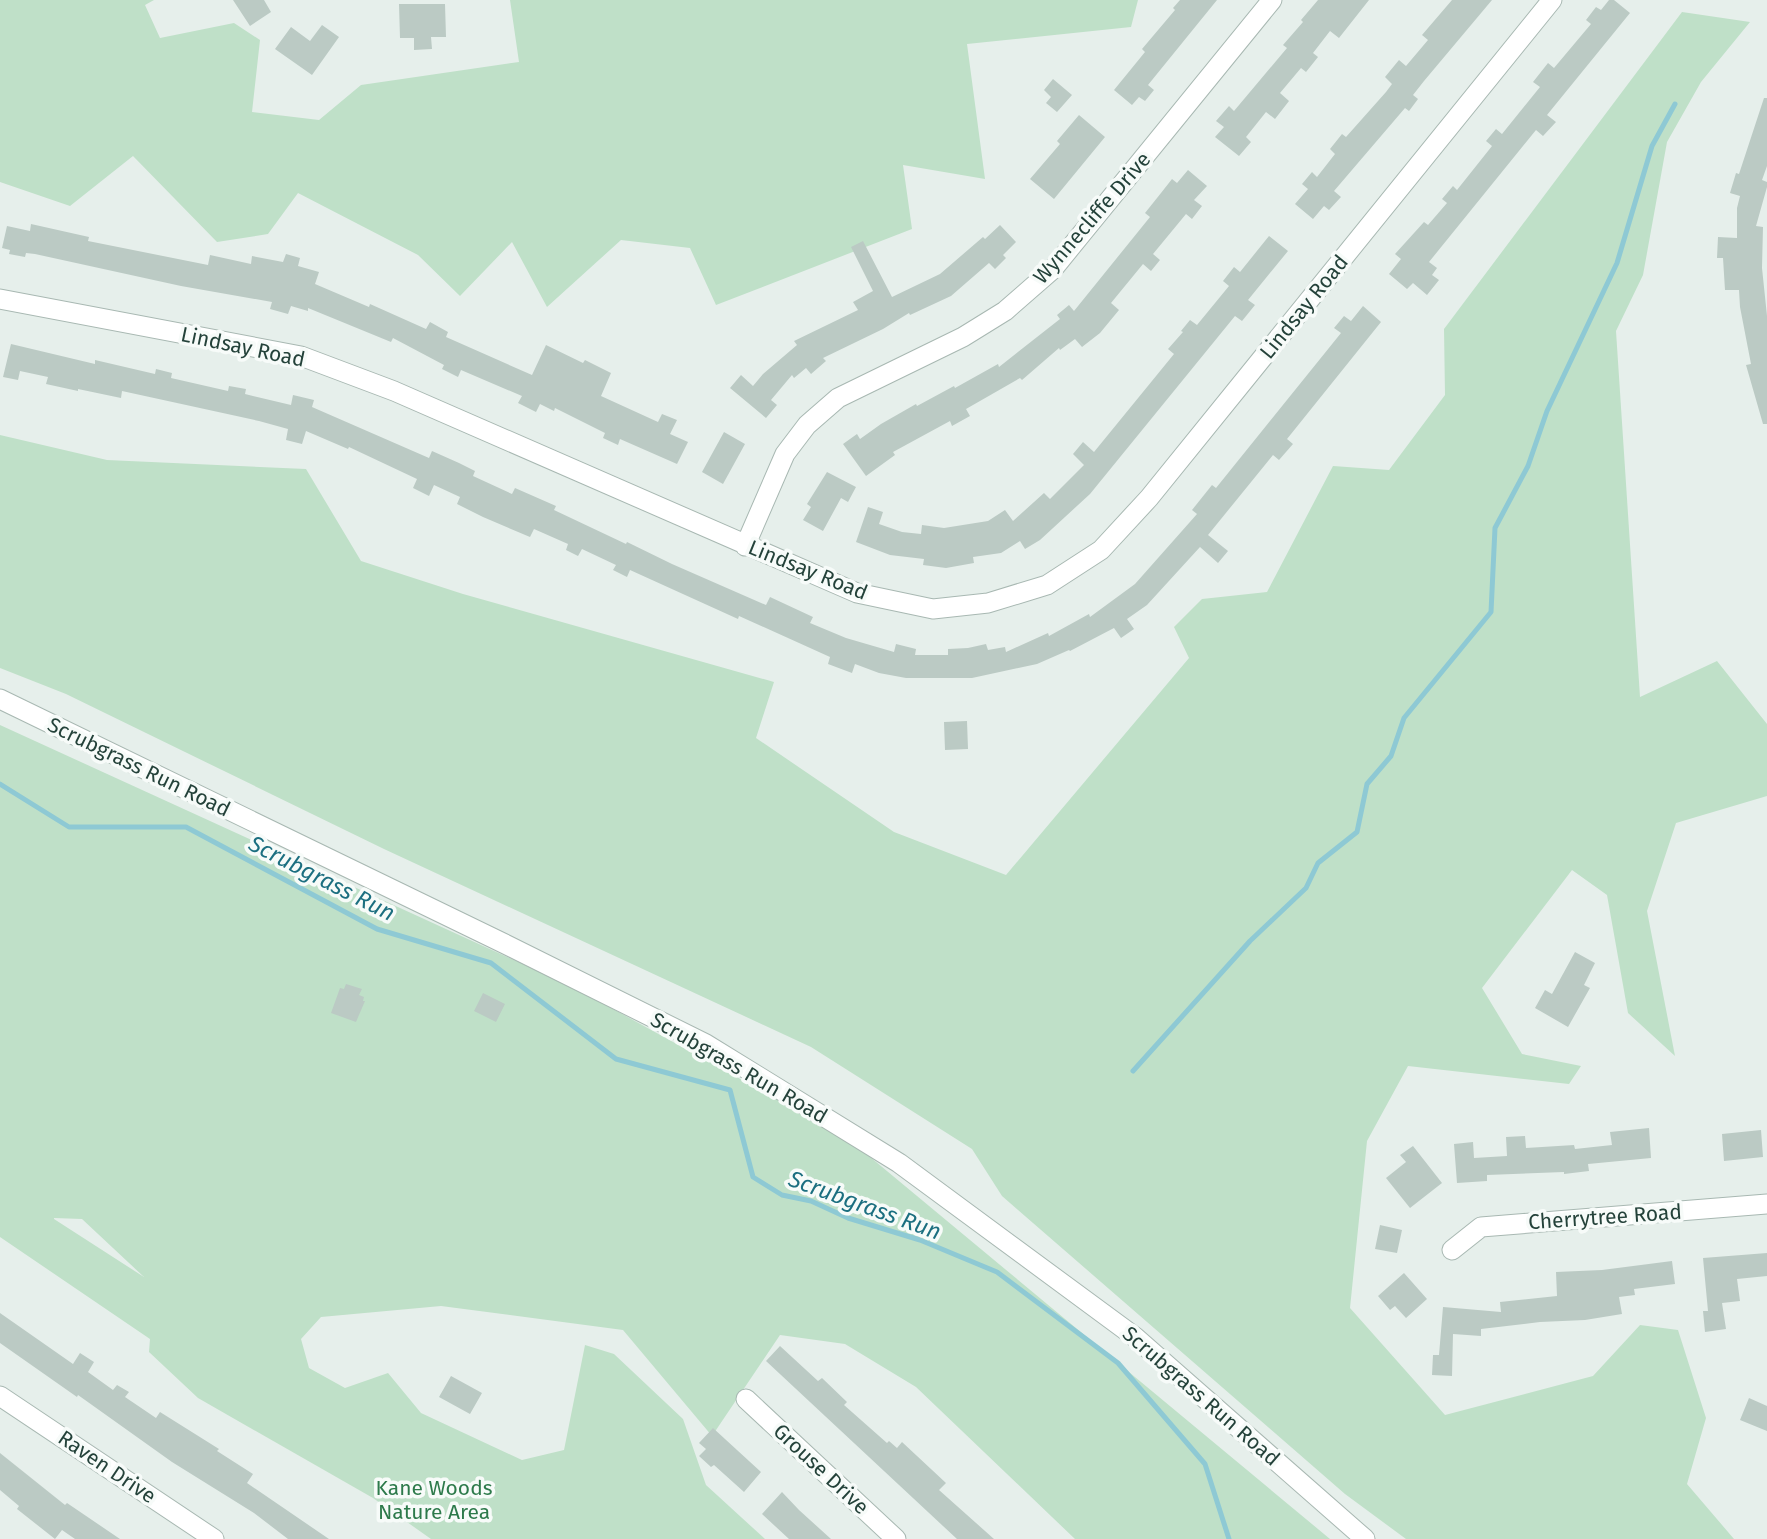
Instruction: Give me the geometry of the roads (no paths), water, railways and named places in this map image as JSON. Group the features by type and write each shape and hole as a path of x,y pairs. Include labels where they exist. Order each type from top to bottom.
{"street":[{"name":"Wynnecliffe Drive","path":"745,546 785,454 807,425 838,398 962,337 1005,311 1053,269 1272,0"},
{"name":"Lindsay Road","path":"0,299 301,356 394,391 857,593 933,609 988,603 1047,585 1101,550 1149,498 1552,0"},
{"name":"Scrubgrass Run Road","path":"0,699 706,1044 899,1163 1135,1337 1365,1539"},
{"name":"Cherrytree Road","path":"1452,1250 1481,1227 1767,1204"},
{"name":"Raven Drive","path":"0,1396 214,1539"},
{"name":"Grouse Drive","path":"746,1399 896,1539"}],"waterway":[{"path":"1133,1071 1250,941 1306,888 1318,863 1357,832 1367,784 1391,756 1404,718 1491,612 1495,528 1528,466 1547,411 1617,263 1652,146 1675,104"},
{"name":"Scrubgrass Run","path":"0,784 69,827 186,827 377,929 491,963 616,1059 730,1090 753,1177 782,1195 811,1201 848,1218 920,1240 997,1272 1118,1363 1205,1464 1229,1539"}],"park label":[{"name":"Kane Woods Nature Area","path":"434,1500"}]}
